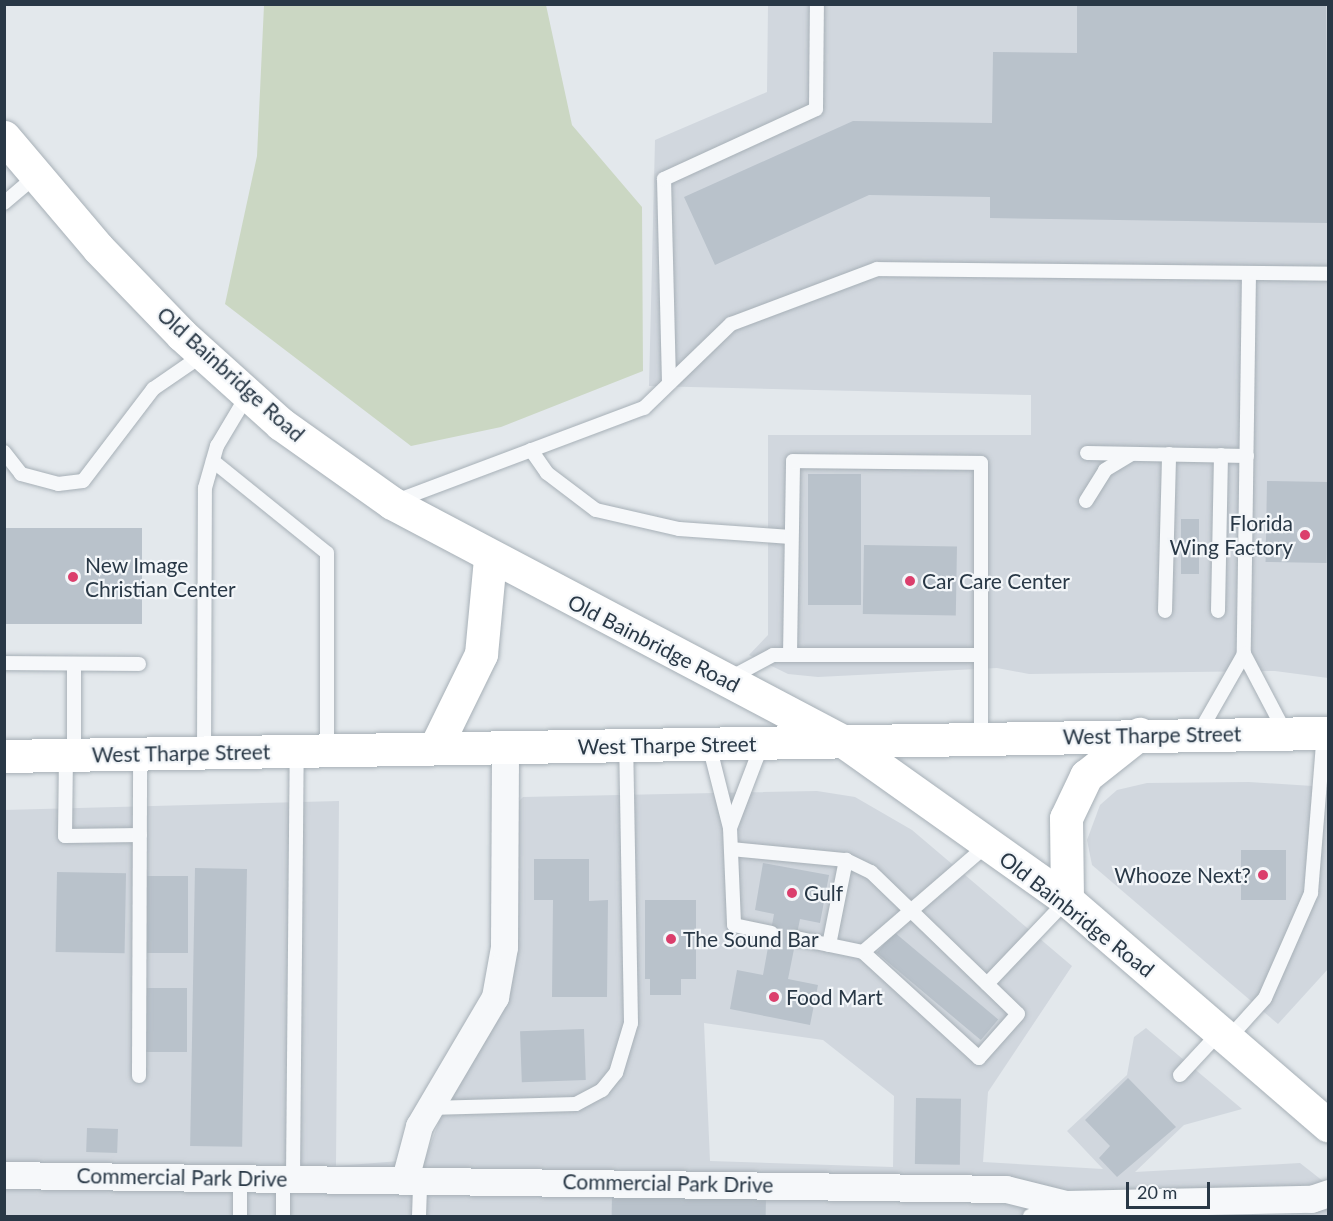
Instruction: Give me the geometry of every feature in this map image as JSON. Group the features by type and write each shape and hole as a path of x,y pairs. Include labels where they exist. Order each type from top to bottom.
{"main road":[{"name":"Old Bainbridge Road","path":"4,137 98,248 204,354 248,394 392,503 490,559 846,743 1067,900 1329,1125"},
{"path":"435,748 482,654 490,559"},
{"name":"West Tharpe Street","path":"4,756 846,743 1139,734 1326,733"},
{"path":"1067,900 1066,818 1086,776 1139,734"}],"street":[{"path":"413,1179 429,1108 495,997 504,947 506,747"},
{"name":"Commercial Park Drive","path":"4,1175 1006,1189 1082,1208 1311,1199 1329,1193"}],"lane":[{"path":"669,383 664,179 816,109 817,4"},
{"path":"4,203 36,175"},
{"path":"392,503 644,408 731,324 877,269 1329,274"},
{"path":"1249,273 1244,654 1285,732"},
{"path":"4,452 21,474 58,484 83,481 153,389 204,354"},
{"path":"204,752 205,488 213,461 248,394"},
{"path":"531,450 547,473 596,510 679,529 792,537"},
{"path":"1087,453 1247,456"},
{"path":"1086,501 1105,470 1132,454"},
{"path":"1166,611 1169,454"},
{"path":"1218,611 1221,455"},
{"path":"213,461 327,554 312,751 288,1178 283,1216"},
{"path":"790,655 793,461 981,463 981,739"},
{"path":"1198,733 1244,654"},
{"path":"726,681 773,655 981,656"},
{"path":"4,663 139,664"},
{"path":"74,664 65,836 140,836"},
{"path":"1180,1075 1265,998 1311,893 1326,733"},
{"path":"730,828 762,744"},
{"path":"709,745 730,828 734,925 771,933"},
{"path":"429,1108 576,1104 602,1090 616,1073 631,1023 626,746"},
{"path":"139,1076 140,754"},
{"path":"863,952 988,844"},
{"path":"731,849 846,860 871,872 1018,1014 979,1058 863,952 796,938"},
{"path":"829,945 846,860"},
{"path":"987,984 1067,900"},
{"path":"240,1178 240,1216"},
{"path":"413,1179 419,1216"},
{"path":"1030,1216 1082,1208"}],"shaded area":[{"path":"768,5 1328,5 1328,678 1275,671 1029,674 997,668 818,677 788,674 749,655 768,635 768,435 1031,435 1031,395 649,386 655,140 767,92"},
{"path":"1249,782 1328,787 1328,969 1278,1024 1092,865 1087,840 1100,805 1117,790 1147,783"},
{"path":"817,791 855,797 912,830 1072,966 988,1092 983,1162 1103,1169 1067,1131 1127,1075 1134,1037 1146,1028 1242,1109 1184,1125 1135,1172 1300,1163 1328,1185 1328,1216 5,1216 4,810 339,801 336,1166 425,1159 456,1076 512,982 517,803 523,797","holes":["704,1023 823,1040 894,1096 893,1167 710,1161"]}],"green space":[{"path":"264,5 546,5 572,125 642,207 643,371 501,427 411,446 225,304 257,156"}],"building":[{"path":"1077,4 1326,4 1328,223 990,218 990,197 869,195 715,265 684,197 853,121 992,123 993,52 1077,53"},
{"path":"808,474 861,474 861,605 808,605"},
{"path":"1267,481 1328,482 1327,563 1266,562"},
{"path":"1181,519 1199,519 1199,574 1181,574"},
{"name":"New Image Christian Center","path":"4,528 142,528 142,624 4,624"},
{"name":"Car Care Center","path":"864,545 957,547 956,616 863,614"},
{"name":"Whooze Next?","path":"1241,850 1286,850 1286,900 1241,900"},
{"path":"534,859 589,859 589,901 608,900 607,997 552,997 553,900 534,900"},
{"path":"763,863 829,875 820,923 800,919 788,979 818,985 810,1025 730,1009 737,970 763,975 774,914 755,910"},
{"path":"195,868 247,869 242,1147 190,1146"},
{"path":"57,872 126,873 125,953 56,952"},
{"path":"147,876 188,876 188,953 147,953"},
{"name":"The Sound Bar","path":"645,900 696,900 696,979 681,979 681,995 650,995 650,979 645,979"},
{"path":"894,932 998,1019 981,1040 877,953"},
{"path":"146,988 187,988 187,1052 146,1052"},
{"path":"584,1029 586,1080 522,1082 520,1031"},
{"path":"1128,1078 1176,1127 1117,1177 1099,1158 1110,1146 1085,1120"},
{"path":"916,1098 961,1099 960,1165 915,1164"},
{"path":"87,1128 118,1129 117,1153 86,1152"},
{"path":"612,1195 766,1198 766,1216 612,1216"}],"place":[{"name":"Florida Wing Factory","path":"1305,535"},
{"name":"New Image Christian Center","path":"73,577"},
{"name":"Car Care Center","path":"910,581"},
{"name":"Whooze Next?","path":"1263,875"},
{"name":"Gulf","path":"792,893"},
{"name":"The Sound Bar","path":"671,939"},
{"name":"Food Mart","path":"774,997"}]}
